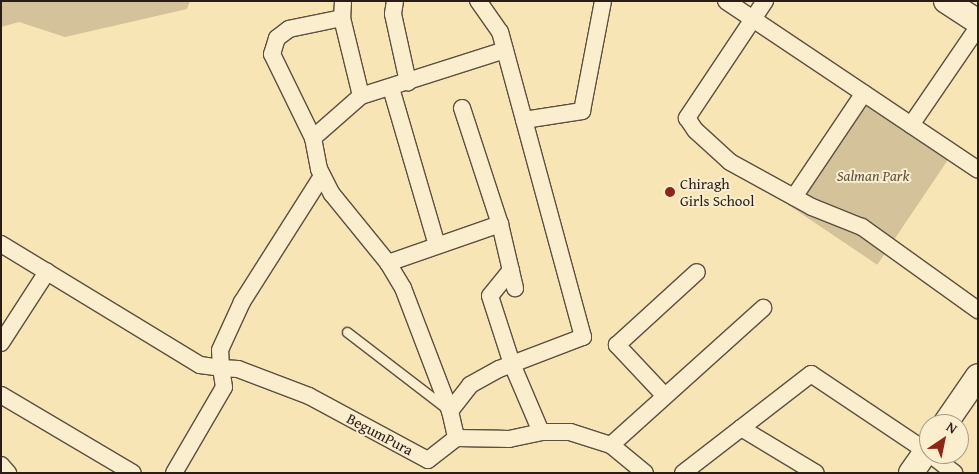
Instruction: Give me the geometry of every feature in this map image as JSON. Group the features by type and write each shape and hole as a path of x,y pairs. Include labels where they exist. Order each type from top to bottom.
{"street":[{"path":"343,1 342,18 361,96"},
{"path":"395,1 392,14 408,82"},
{"path":"450,411 470,385 512,364 583,337 500,32 478,1"},
{"path":"524,120 582,111 603,1"},
{"path":"726,1 978,170"},
{"path":"765,1 751,19 687,118 695,130 730,162 794,197 862,227 978,310"},
{"path":"946,1 978,22"},
{"path":"342,18 289,29 276,38 272,54 313,138 322,176 345,213 388,263 403,288 450,411 456,438 509,439 540,432 570,432 611,445 645,473"},
{"path":"910,125 978,27"},
{"path":"313,138 361,96 391,88 505,50"},
{"path":"391,88 437,245"},
{"path":"794,197 864,93"},
{"path":"462,108 500,224 515,288"},
{"path":"174,473 224,387 220,350 242,302 322,176"},
{"path":"388,263 500,224"},
{"path":"1,244 200,364 222,368"},
{"path":"511,270 490,296 512,364 540,432"},
{"path":"1,343 47,272"},
{"path":"664,395 617,345 697,272"},
{"path":"611,445 762,308"},
{"name":"BegumPura","path":"222,368 244,371 309,396 428,460 456,438"},
{"path":"683,473 811,374 919,444"},
{"path":"952,414 978,376"},
{"path":"1,395 133,473"},
{"path":"741,428 816,473"},
{"path":"911,473 919,463"},
{"path":"944,464 954,473"},
{"path":"1,465 8,473"}],"lane":[{"path":"347,332 450,411"}],"green space":[{"path":"1,1 190,1 187,9 65,37 19,22 1,27"},
{"name":"Salman Park","path":"864,93 953,153 877,265 789,205"}],"place":[{"name":"Chiragh Girls School","path":"670,192"}]}
